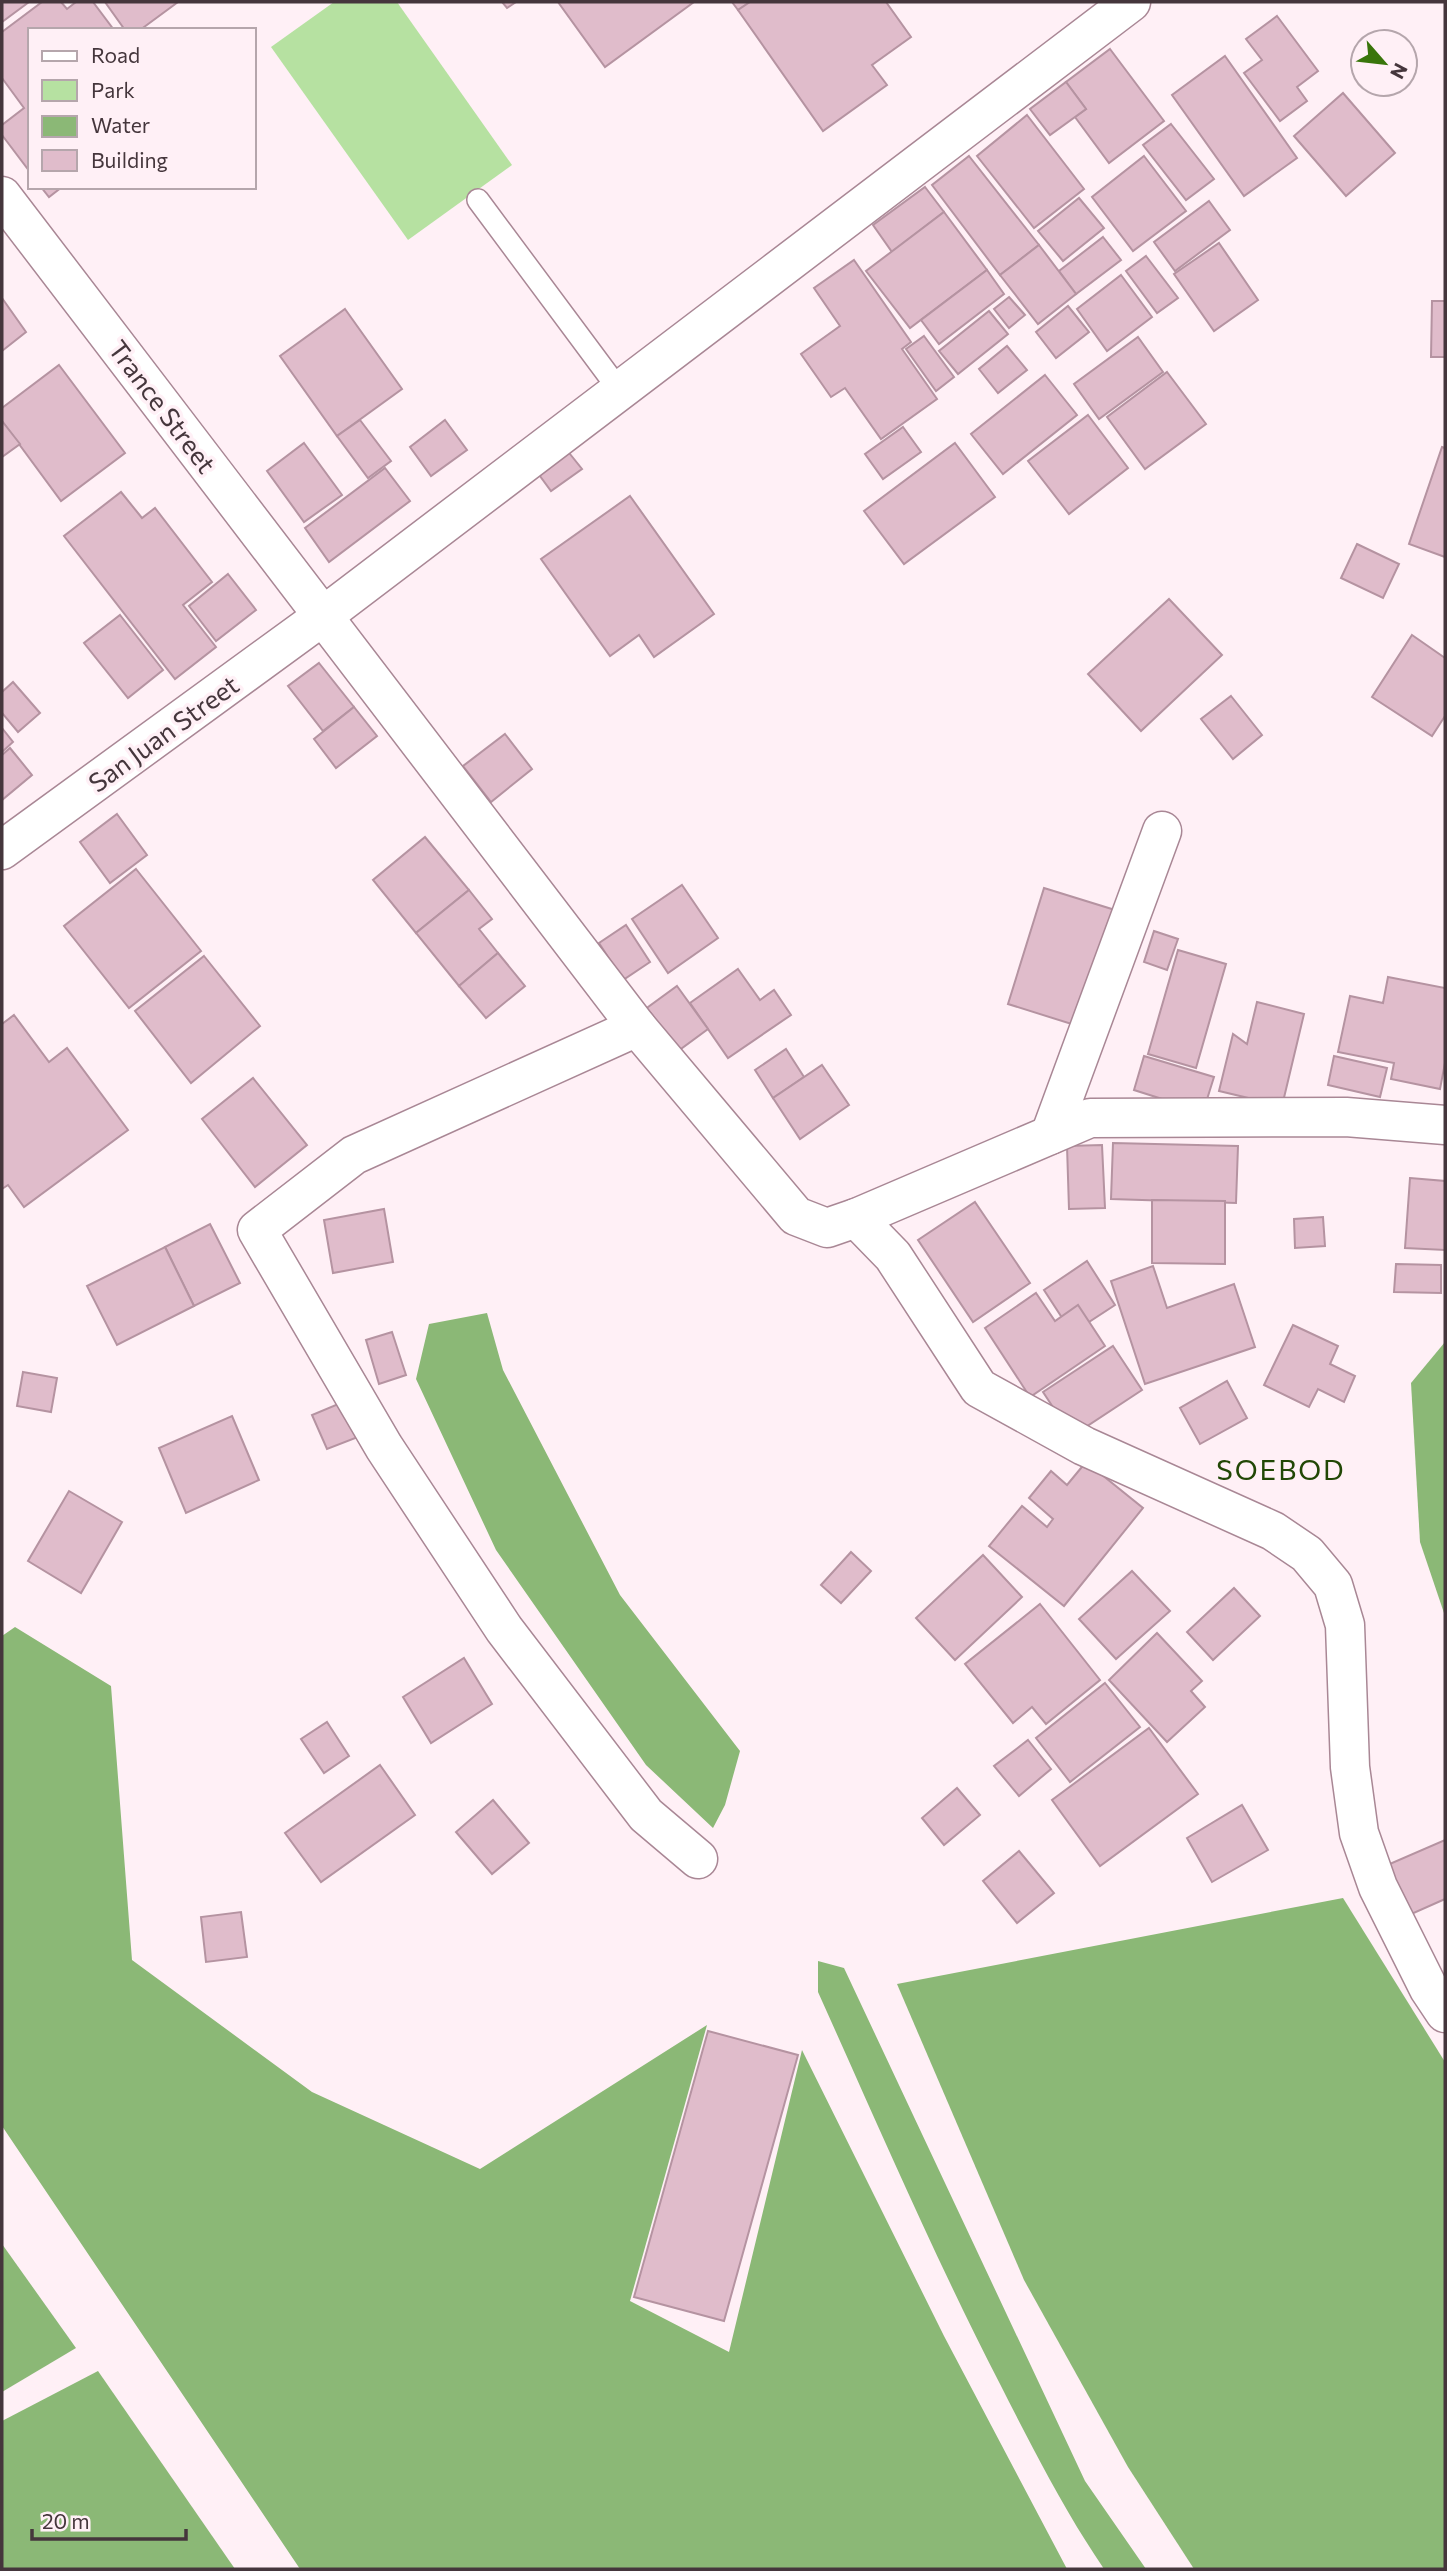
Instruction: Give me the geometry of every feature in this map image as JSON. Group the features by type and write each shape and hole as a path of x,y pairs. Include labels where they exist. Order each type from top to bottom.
{"street":[{"name":"San Juan Street","path":"2,850 323,617 1131,2"},
{"name":"Trance Street","path":"2,196 638,1027 796,1216 827,1228 1090,1118 1346,1117 1445,1125"},
{"path":"1051,1135 1162,831"},
{"path":"638,1027 354,1154 257,1230 384,1447 504,1629 646,1815 698,1859"},
{"path":"856,1218 893,1256 979,1388 1084,1446 1273,1531 1307,1554 1333,1585 1345,1625 1350,1767 1359,1833 1378,1887 1429,1989 1445,2012"}],"lane":[{"path":"478,200 620,391"}],"green space":[{"path":"334,2 397,2 512,165 408,240 271,47"}],"water":[{"path":"487,1313 503,1370 620,1595 740,1751 725,1805 713,1828 646,1765 496,1550 416,1379 429,1324"},
{"path":"1445,1342 1445,1616 1420,1542 1411,1383"},
{"path":"15,1627 111,1686 132,1960 312,2092 480,2169 707,2025 630,2301 729,2352 802,2050 944,2336 1067,2569 300,2569 2,2126 2,1636"},
{"path":"1343,1898 1445,2062 1445,2569 1194,2569 1128,2467 1024,2280 897,1984"},
{"path":"818,1961 844,1968 1085,2481 1146,2569 1104,2569 1049,2478 952,2287 906,2189 818,1992"},
{"path":"2,2244 76,2348 2,2392"},
{"path":"98,2371 235,2569 2,2569 2,2421"}],"building":[{"path":"2,2 29,2 2,22"},
{"path":"42,2 61,2 67,9 76,2 93,2 112,28 28,28 28,169 2,135 2,125 24,108 2,78 2,32"},
{"path":"105,2 178,2 143,28 124,28"},
{"path":"502,2 516,2 507,8"},
{"path":"558,2 694,2 605,67"},
{"path":"732,2 750,2 738,10"},
{"path":"750,2 886,2 911,37 872,65 887,85 823,131 738,10"},
{"path":"1277,16 1318,71 1297,87 1307,101 1280,121 1244,73 1262,60 1246,39"},
{"path":"1110,49 1164,121 1109,163 1075,117 1086,109 1066,82"},
{"path":"1225,56 1297,158 1244,196 1172,95"},
{"path":"1066,82 1086,109 1050,135 1030,109"},
{"path":"1343,93 1395,153 1346,196 1294,136"},
{"path":"1027,115 1084,189 1034,228 977,156"},
{"path":"1171,124 1214,179 1186,200 1143,145"},
{"path":"969,156 1039,245 1000,275 932,185"},
{"path":"1144,156 1186,211 1133,251 1092,197"},
{"path":"925,187 944,212 892,252 873,225"},
{"path":"43,189 59,189 49,197"},
{"path":"1079,198 1104,228 1063,261 1038,231"},
{"path":"1209,201 1230,230 1175,271 1154,242"},
{"path":"944,212 987,270 910,328 866,271"},
{"path":"1103,237 1121,260 1076,294 1059,271"},
{"path":"1219,243 1258,300 1214,331 1174,274"},
{"path":"1039,245 1076,294 1038,324 1000,275"},
{"path":"1146,256 1178,298 1157,313 1126,271"},
{"path":"854,260 911,342 902,349 937,399 881,439 845,388 831,397 801,354 840,326 814,288"},
{"path":"987,270 1004,294 939,344 921,320"},
{"path":"1121,275 1152,317 1107,351 1077,309"},
{"path":"1009,297 1025,315 1009,328 994,309"},
{"path":"2,298 26,332 2,351"},
{"path":"1432,301 1445,301 1445,357 1431,357"},
{"path":"1068,306 1089,332 1056,358 1036,332"},
{"path":"345,309 402,389 337,436 280,356"},
{"path":"989,311 1008,334 958,374 939,351"},
{"path":"924,336 954,377 936,391 906,349"},
{"path":"1138,337 1163,372 1099,419 1074,384"},
{"path":"1007,346 1027,370 998,393 979,369"},
{"path":"59,365 125,453 61,501 2,421 2,408"},
{"path":"1167,372 1206,424 1145,469 1107,417"},
{"path":"1045,375 1077,415 1003,474 971,434"},
{"path":"1088,415 1128,468 1069,514 1028,461"},
{"path":"360,420 391,461 368,478 337,436"},
{"path":"445,420 467,450 431,476 410,447"},
{"path":"2,421 20,444 2,457"},
{"path":"903,427 921,452 883,479 865,454"},
{"path":"304,443 342,495 304,522 267,471"},
{"path":"955,443 995,497 904,564 864,511"},
{"path":"1442,447 1445,448 1445,557 1409,544"},
{"path":"566,449 582,469 551,491 537,472"},
{"path":"385,468 410,501 329,562 305,528"},
{"path":"121,492 142,518 155,508 212,582 183,605 216,647 175,679 64,536"},
{"path":"630,496 714,614 654,657 639,635 610,656 541,559"},
{"path":"1357,544 1399,564 1383,598 1341,578"},
{"path":"228,574 256,610 216,641 189,606"},
{"path":"1169,599 1222,655 1141,731 1088,674"},
{"path":"120,615 163,670 128,698 84,643"},
{"path":"1412,635 1445,658 1445,716 1432,736 1372,697"},
{"path":"319,663 354,707 323,731 288,686"},
{"path":"13,682 40,713 18,732 2,713 2,692"},
{"path":"1231,696 1262,735 1233,759 1201,719"},
{"path":"354,707 377,736 336,768 314,739"},
{"path":"2,728 13,742 2,752"},
{"path":"505,734 532,769 491,802 463,766"},
{"path":"10,748 32,775 2,800 2,755"},
{"path":"117,814 147,855 110,883 80,842"},
{"path":"425,837 469,890 416,933 373,880"},
{"path":"136,869 201,951 129,1008 64,926"},
{"path":"682,885 718,938 668,973 632,919"},
{"path":"1044,888 1115,910 1078,1026 1008,1004"},
{"path":"469,890 492,919 479,929 498,953 459,986 416,933"},
{"path":"626,925 650,962 623,980 599,943"},
{"path":"1154,931 1178,939 1167,970 1144,962"},
{"path":"1178,950 1226,964 1196,1068 1148,1054"},
{"path":"498,953 525,986 486,1018 459,986"},
{"path":"204,956 260,1026 191,1083 135,1011"},
{"path":"738,969 760,1000 774,990 791,1015 728,1058 690,1003"},
{"path":"1388,977 1445,988 1445,1063 1440,1089 1391,1079 1394,1063 1338,1052 1350,996 1383,1003"},
{"path":"677,986 708,1029 674,1054 644,1010"},
{"path":"1257,1002 1304,1014 1282,1106 1219,1091 1233,1034 1247,1044"},
{"path":"14,1015 49,1062 67,1048 128,1130 24,1207 8,1185 2,1189 2,1024"},
{"path":"786,1049 804,1077 773,1098 755,1070"},
{"path":"1144,1056 1214,1077 1203,1112 1134,1090"},
{"path":"1334,1056 1387,1068 1380,1097 1328,1085"},
{"path":"822,1065 849,1105 800,1139 773,1098"},
{"path":"253,1078 307,1145 255,1187 202,1119"},
{"path":"1113,1143 1238,1146 1236,1203 1111,1199"},
{"path":"1102,1145 1105,1208 1069,1209 1067,1146"},
{"path":"1410,1178 1445,1181 1445,1250 1405,1248"},
{"path":"1152,1200 1225,1201 1225,1264 1152,1263"},
{"path":"975,1202 1030,1283 973,1322 918,1240"},
{"path":"384,1209 393,1262 333,1273 324,1220"},
{"path":"1323,1217 1325,1246 1295,1248 1294,1219"},
{"path":"210,1224 240,1283 194,1306 165,1247"},
{"path":"165,1247 194,1306 117,1345 87,1286"},
{"path":"1087,1261 1115,1305 1072,1333 1044,1290"},
{"path":"1396,1264 1441,1265 1441,1293 1394,1292"},
{"path":"1153,1266 1167,1308 1234,1284 1255,1347 1145,1384 1111,1281"},
{"path":"1036,1293 1055,1321 1078,1305 1105,1346 1030,1397 985,1328"},
{"path":"1293,1325 1338,1346 1330,1364 1355,1376 1344,1402 1318,1389 1309,1407 1264,1385"},
{"path":"392,1332 406,1375 379,1384 366,1340"},
{"path":"1113,1346 1142,1390 1072,1436 1043,1392"},
{"path":"23,1372 57,1378 51,1412 17,1406"},
{"path":"1227,1381 1247,1418 1200,1444 1180,1408"},
{"path":"343,1402 358,1437 327,1449 312,1415"},
{"path":"232,1416 259,1480 186,1513 159,1448"},
{"path":"1086,1462 1143,1508 1064,1606 989,1546 1022,1506 1047,1527 1053,1519 1029,1498 1051,1471 1067,1485"},
{"path":"69,1491 122,1522 81,1593 28,1561"},
{"path":"851,1552 871,1571 841,1603 821,1585"},
{"path":"983,1555 1022,1597 955,1660 916,1618"},
{"path":"1132,1571 1170,1611 1116,1659 1079,1619"},
{"path":"1234,1588 1260,1616 1213,1660 1187,1632"},
{"path":"1040,1604 1100,1680 1046,1724 1032,1707 1013,1723 965,1664"},
{"path":"1157,1633 1202,1681 1191,1691 1205,1707 1167,1742 1109,1680"},
{"path":"464,1658 492,1704 431,1743 403,1697"},
{"path":"1105,1683 1140,1727 1070,1782 1036,1738"},
{"path":"327,1722 349,1756 324,1773 301,1739"},
{"path":"1149,1728 1198,1794 1100,1866 1052,1800"},
{"path":"1028,1740 1051,1769 1019,1796 994,1766"},
{"path":"380,1765 415,1815 321,1882 285,1833"},
{"path":"957,1788 980,1815 944,1845 922,1818"},
{"path":"493,1800 529,1843 492,1874 456,1832"},
{"path":"1242,1805 1268,1850 1212,1882 1187,1838"},
{"path":"1445,1840 1445,1899 1407,1916 1385,1866"},
{"path":"1019,1851 1054,1893 1017,1923 983,1881"},
{"path":"241,1912 247,1957 206,1962 201,1917"},
{"path":"708,2031 798,2055 724,2321 634,2297"}],"district":[{"name":"SOEBOD","path":"1281,1469"}]}
